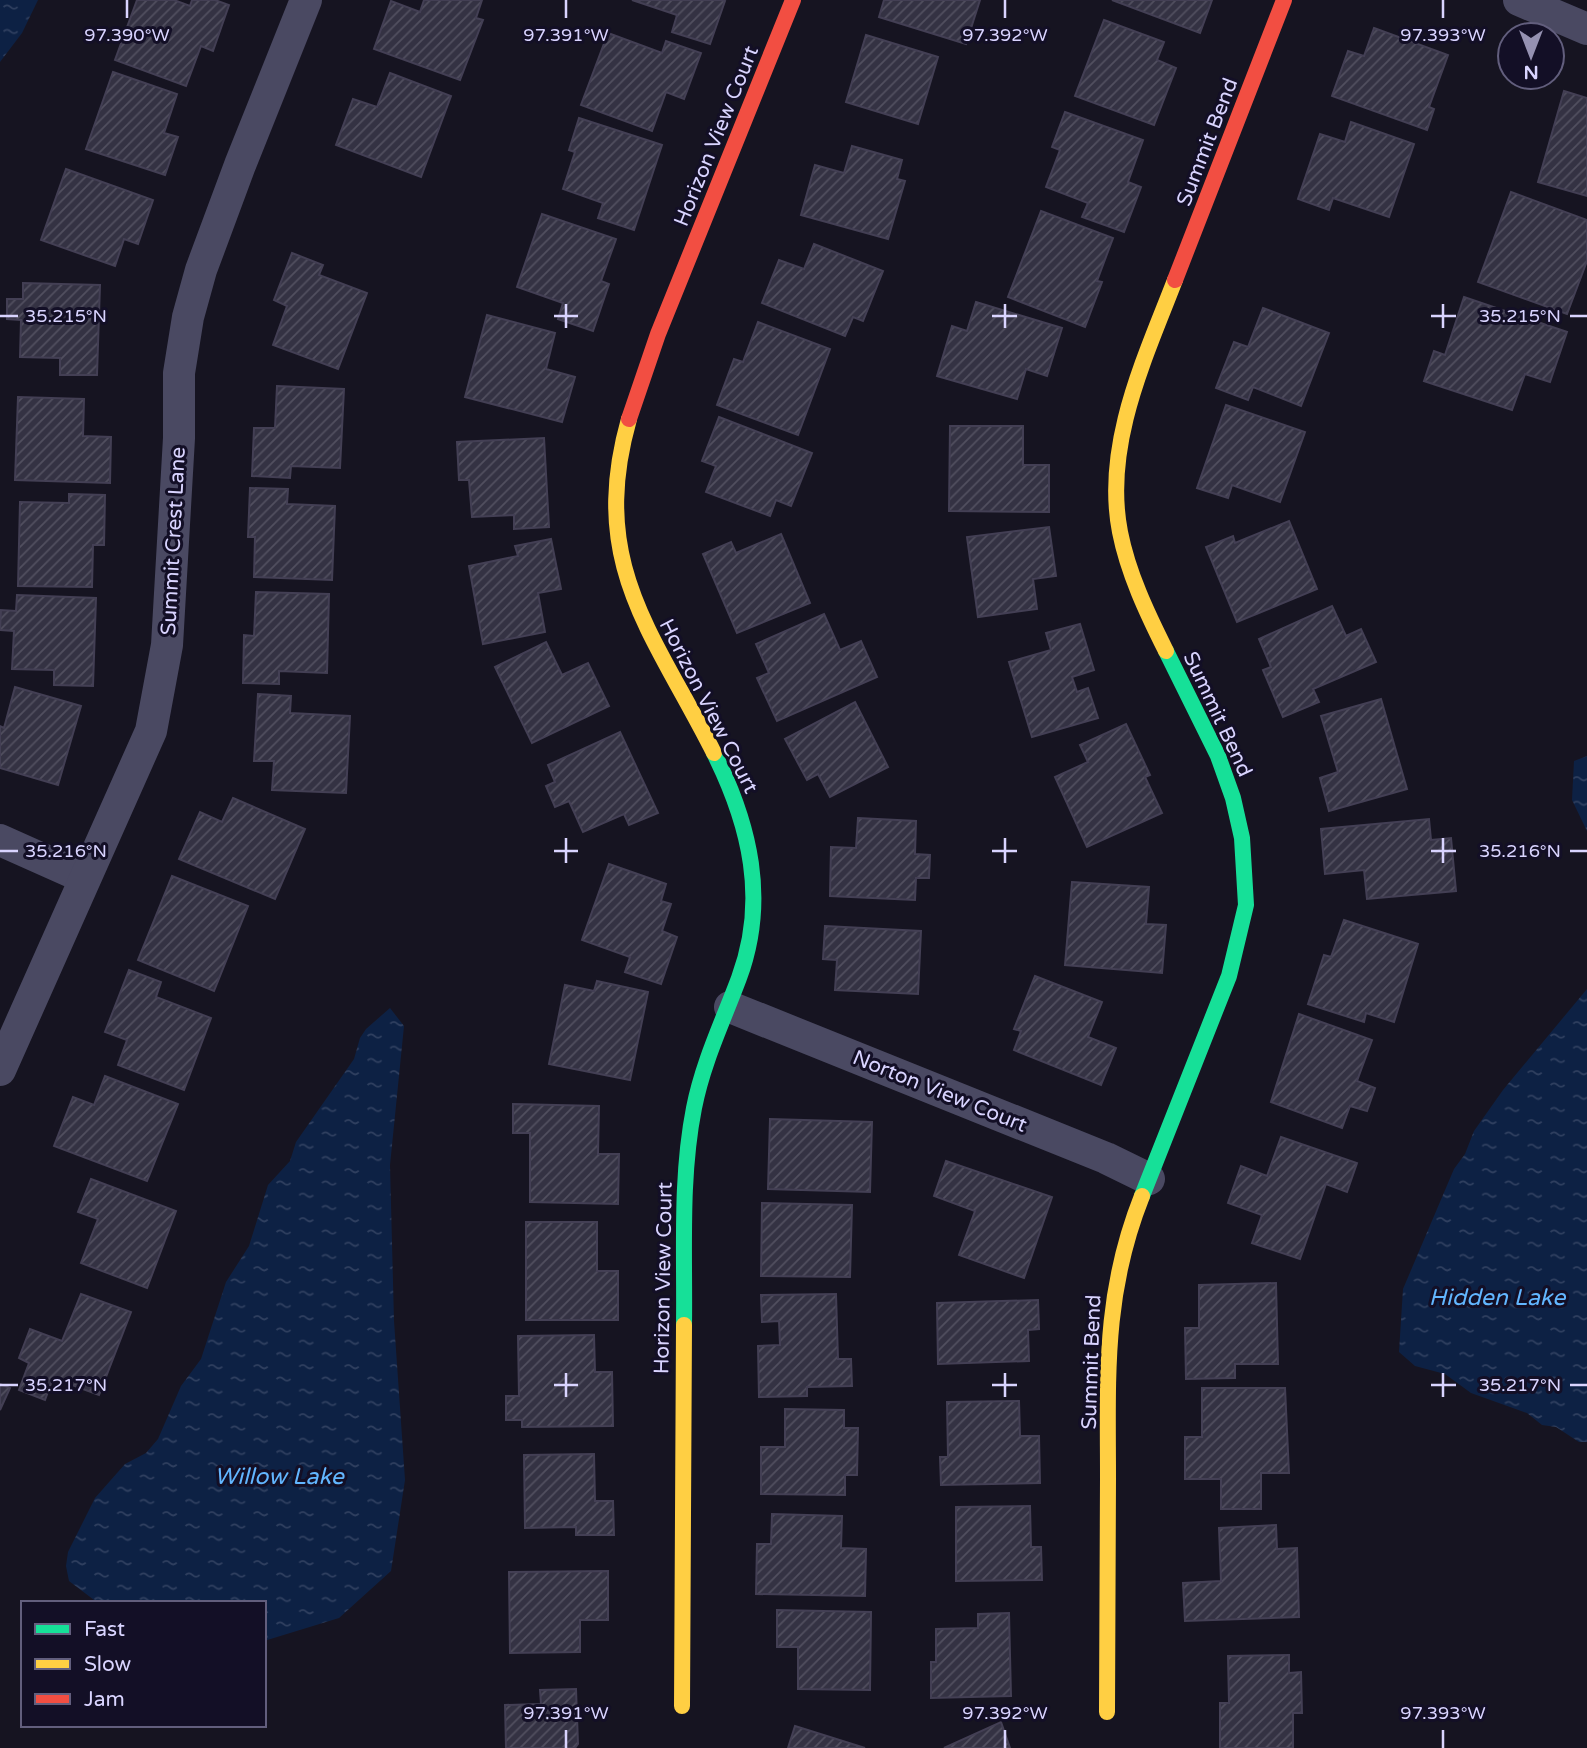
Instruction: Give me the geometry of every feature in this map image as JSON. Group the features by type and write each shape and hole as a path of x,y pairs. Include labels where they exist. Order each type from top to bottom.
{"street":[{"name":"Summit Crest Lane","path":"0,1070 151,731 162,684 179,452 179,373 188,317 226,200 306,0"},
{"name":"Horizon View Court","path":"682,1706 685,1176 695,1102 705,1063 730,1007 752,942 755,904 751,849 729,785 634,604 615,534 615,504 619,459 638,387 793,0"},
{"name":"Summit Bend","path":"1107,1712 1108,1354 1115,1281 1127,1234 1229,976 1245,905 1245,870 1233,798 1218,756 1144,607 1125,551 1116,496 1116,463 1136,381 1284,0"},
{"path":"1519,0 1587,29"},
{"path":"0,840 85,878"},
{"name":"Norton View Court","path":"730,1007 1093,1153 1149,1179"}],"water":[{"path":"0,0 38,0 22,33 0,62"},
{"path":"1587,756 1587,831 1572,800 1574,761"},
{"name":"Hidden Lake","path":"1587,989 1587,1442 1579,1442 1556,1427 1542,1425 1527,1413 1471,1393 1445,1374 1415,1366 1399,1352 1403,1289 1454,1169 1465,1154 1474,1131 1503,1090"},
{"name":"Willow Lake","path":"390,1008 404,1026 390,1165 394,1321 405,1480 391,1571 339,1618 266,1640 266,1601 95,1601 69,1581 66,1566 68,1552 95,1498 125,1464 146,1453 158,1439 181,1386 201,1359 226,1282 249,1246 268,1185 290,1161 296,1142 354,1059 360,1038 366,1029"}],"building":[{"path":"137,0 174,0 190,6 192,0 215,0 229,5 213,51 201,46 186,86 115,60"},
{"path":"424,0 482,0 476,18 483,20 460,80 374,49 391,1 420,12"},
{"path":"632,0 725,1 710,44 672,32 677,15"},
{"path":"884,0 980,0 966,44 879,17"},
{"path":"1112,0 1212,0 1200,33"},
{"path":"1104,20 1164,42 1157,60 1176,68 1154,125 1075,96"},
{"path":"1374,28 1448,55 1429,107 1434,109 1427,130 1332,96 1348,51 1364,56"},
{"path":"608,33 662,53 666,41 701,53 684,99 666,92 652,131 581,105"},
{"path":"866,35 938,57 918,124 846,102"},
{"path":"113,72 177,94 164,133 178,137 165,175 86,149"},
{"path":"390,73 451,96 421,177 336,145 353,99 377,107"},
{"path":"1564,91 1587,98 1587,196 1538,182"},
{"path":"1065,112 1143,140 1128,182 1141,187 1124,232 1082,217 1088,203 1046,187 1060,150 1052,147"},
{"path":"579,118 662,145 634,230 598,218 603,203 563,189 575,152 569,150"},
{"path":"1351,122 1414,144 1389,217 1333,198 1329,210 1298,199 1320,134 1345,142"},
{"path":"852,146 902,160 897,179 905,181 888,239 801,215 815,165 844,173"},
{"path":"66,169 153,200 138,244 124,239 115,266 41,240"},
{"path":"1511,192 1587,220 1587,261 1567,314 1478,282"},
{"path":"1041,211 1113,238 1097,281 1102,282 1085,327 1008,297"},
{"path":"542,214 616,239 601,281 609,284 593,331 558,319 563,303 517,287"},
{"path":"814,244 883,271 863,321 853,317 845,336 762,303 779,260 804,269"},
{"path":"292,253 323,265 319,275 367,293 338,369 273,345 287,306 274,300"},
{"path":"23,283 100,285 97,375 60,375 60,358 20,357 21,320 7,319 7,299 23,299"},
{"path":"1464,297 1567,332 1550,382 1525,374 1512,410 1424,381 1434,351 1445,355"},
{"path":"976,302 1062,328 1047,376 1026,369 1017,399 937,376 952,326 967,331"},
{"path":"1263,308 1329,333 1301,406 1253,387 1248,400 1216,388 1234,342 1248,347"},
{"path":"487,315 555,333 546,369 575,377 562,422 465,397"},
{"path":"758,322 830,349 798,435 717,405 734,359 743,362"},
{"path":"277,386 344,389 340,468 291,466 290,478 252,476 254,428 275,428"},
{"path":"18,397 84,399 83,436 111,437 110,483 15,480"},
{"path":"1226,405 1305,432 1280,502 1232,485 1228,498 1197,488"},
{"path":"719,417 812,453 791,506 776,500 770,516 706,492 716,466 702,461"},
{"path":"950,426 1023,426 1023,465 1049,465 1049,512 949,511"},
{"path":"544,438 549,527 514,529 514,515 472,517 469,480 459,480 457,442"},
{"path":"250,488 288,489 287,504 335,506 332,580 254,577 255,537 248,537"},
{"path":"69,494 105,495 104,545 93,545 92,587 18,586 20,502 69,503"},
{"path":"1289,521 1317,589 1237,622 1206,547 1233,536 1235,543"},
{"path":"1049,527 1056,576 1033,579 1037,609 978,617 967,537"},
{"path":"781,534 810,603 737,633 703,554 731,542 736,553"},
{"path":"551,539 561,589 538,593 545,632 483,644 469,566 518,556 515,546"},
{"path":"256,592 329,594 327,673 279,671 279,684 243,683 244,635 254,636"},
{"path":"17,595 96,598 93,686 54,685 54,670 12,669 14,631 0,630 1,610 16,611"},
{"path":"1332,606 1346,636 1361,629 1376,662 1313,689 1319,702 1283,717 1263,670 1271,667 1259,639"},
{"path":"824,614 840,650 861,641 877,677 777,721 757,678 769,673 756,644"},
{"path":"1080,624 1094,670 1072,677 1077,692 1088,688 1098,718 1032,737 1009,662 1051,650 1046,633"},
{"path":"546,642 562,675 588,663 609,706 532,743 495,667"},
{"path":"15,687 81,706 58,785 0,768 0,726 4,728"},
{"path":"258,694 291,696 290,713 350,716 346,793 272,790 274,761 254,761"},
{"path":"1381,699 1407,789 1329,811 1320,778 1338,772 1321,716"},
{"path":"855,702 888,767 830,797 818,774 807,780 785,739"},
{"path":"1126,724 1150,775 1145,777 1162,813 1087,847 1055,777 1088,762 1080,745"},
{"path":"620,732 658,813 629,825 624,814 583,832 569,801 555,807 546,786 555,782 548,765"},
{"path":"233,798 305,829 275,899 179,859 200,812 222,822"},
{"path":"858,818 916,821 915,854 930,855 929,878 916,878 915,900 830,896 831,847 856,848"},
{"path":"1429,819 1431,840 1451,838 1456,891 1367,899 1364,870 1325,874 1321,829"},
{"path":"609,864 666,884 661,901 671,904 662,931 677,937 661,984 625,972 630,957 582,940"},
{"path":"172,876 248,906 214,991 138,960"},
{"path":"1072,882 1149,887 1146,924 1166,925 1162,973 1065,965"},
{"path":"1344,920 1418,944 1394,1022 1366,1013 1364,1022 1308,1004 1324,955 1331,957"},
{"path":"825,926 921,931 918,994 835,990 837,960 823,959"},
{"path":"129,970 161,982 156,997 211,1018 184,1090 118,1065 127,1040 105,1032"},
{"path":"1035,976 1102,1002 1088,1037 1116,1048 1101,1085 1014,1050 1021,1031 1014,1029"},
{"path":"597,981 648,992 630,1080 549,1064 565,985 594,991"},
{"path":"1299,1014 1372,1040 1357,1081 1375,1088 1367,1111 1350,1106 1342,1128 1271,1102"},
{"path":"105,1076 178,1104 147,1181 54,1146 73,1097 94,1105"},
{"path":"513,1104 599,1106 598,1154 619,1154 618,1204 530,1202 530,1133 513,1133"},
{"path":"770,1119 872,1122 870,1192 768,1189"},
{"path":"1281,1137 1357,1163 1347,1192 1326,1184 1300,1259 1252,1243 1262,1215 1228,1203 1241,1166 1267,1176"},
{"path":"946,1161 1052,1197 1024,1278 959,1255 975,1211 934,1196"},
{"path":"91,1179 176,1211 147,1288 81,1263 98,1219 78,1212"},
{"path":"762,1203 852,1205 850,1277 761,1276"},
{"path":"526,1222 597,1222 597,1271 618,1271 618,1320 526,1320"},
{"path":"1276,1283 1278,1364 1235,1364 1235,1378 1186,1379 1185,1328 1199,1328 1199,1285"},
{"path":"81,1294 131,1312 99,1395 53,1378 45,1400 19,1390 29,1363 19,1358 30,1329 62,1341"},
{"path":"836,1294 838,1359 851,1359 852,1386 807,1387 807,1396 759,1397 758,1346 780,1345 779,1321 762,1322 761,1295"},
{"path":"1038,1300 1039,1329 1028,1330 1029,1361 938,1364 937,1303"},
{"path":"594,1335 595,1372 612,1372 613,1426 522,1427 522,1420 506,1420 506,1396 519,1396 518,1336"},
{"path":"0,1384 10,1388 0,1410"},
{"path":"1202,1388 1285,1388 1289,1473 1261,1473 1261,1509 1221,1509 1221,1479 1185,1479 1185,1437 1202,1437"},
{"path":"1019,1401 1020,1436 1039,1436 1040,1483 941,1485 940,1457 948,1457 947,1402"},
{"path":"785,1409 844,1410 844,1428 858,1428 857,1475 845,1475 845,1495 761,1494 761,1447 785,1447"},
{"path":"594,1454 595,1501 613,1501 614,1535 576,1535 576,1527 525,1528 524,1455"},
{"path":"1030,1506 1031,1547 1041,1547 1042,1580 956,1581 956,1507"},
{"path":"772,1514 842,1516 841,1548 866,1549 865,1596 756,1594 757,1544 771,1544"},
{"path":"1276,1525 1277,1549 1297,1548 1299,1617 1185,1621 1183,1583 1221,1581 1219,1528"},
{"path":"608,1571 608,1620 580,1620 580,1652 510,1653 509,1572"},
{"path":"777,1610 871,1612 870,1690 798,1689 798,1647 777,1647"},
{"path":"1009,1613 1011,1696 931,1698 931,1662 936,1662 936,1629 978,1628 978,1614"},
{"path":"1289,1655 1289,1673 1301,1672 1302,1713 1293,1713 1293,1748 1220,1748 1220,1703 1229,1703 1228,1656"},
{"path":"576,1689 578,1744 575,1748 506,1748 505,1705 541,1704 540,1690"},
{"path":"1001,1722 1010,1748 944,1748"},
{"path":"795,1726 865,1748 788,1748"}],"traffic: fast":[{"path":"1142,1196 1229,976 1246,905 1242,838 1233,798 1218,756 1166,651"},
{"path":"684,1325 685,1189 694,1108 708,1058 748,949 752,920 751,863 745,835 727,780 714,753"}],"traffic: slow":[{"path":"1166,651 1128,563 1120,532 1116,499 1117,467 1130,403 1175,280"},
{"path":"629,419 618,470 616,515 622,556 633,595 649,632 714,753"},
{"path":"1107,1712 1110,1336 1120,1267 1142,1196"},
{"path":"682,1706 684,1325"}],"traffic: jam":[{"path":"629,419 658,334 793,0"},
{"path":"1175,280 1284,0"}]}
